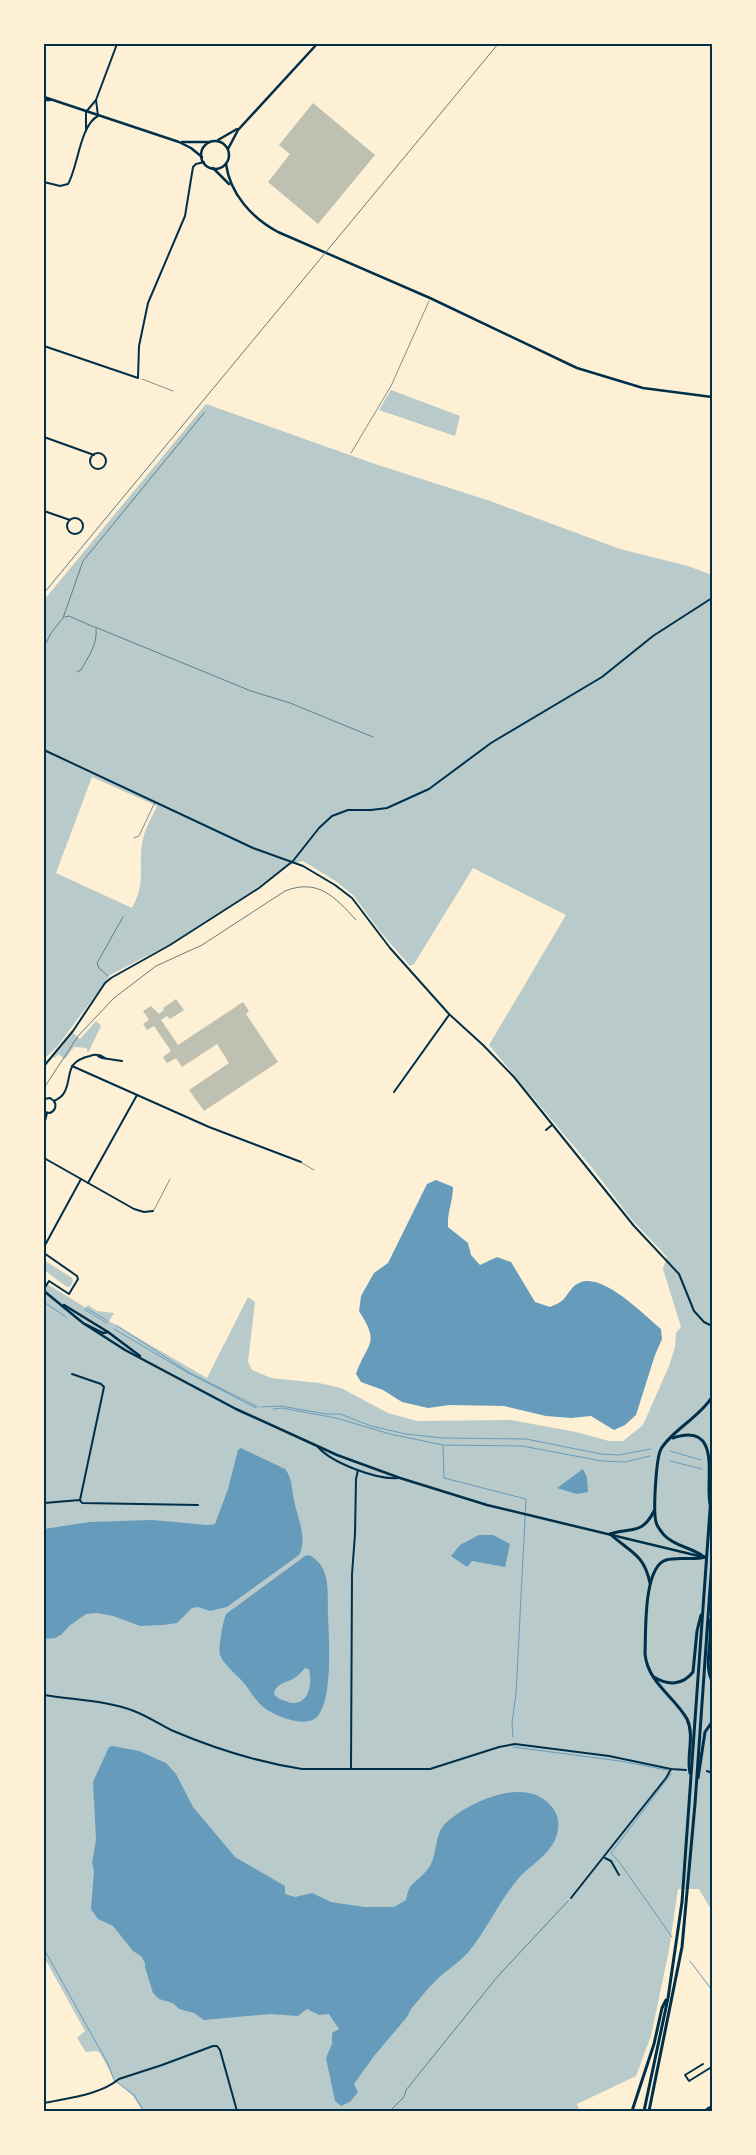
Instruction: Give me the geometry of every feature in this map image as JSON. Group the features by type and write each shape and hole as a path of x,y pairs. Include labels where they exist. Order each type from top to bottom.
{"highway":[{"path":"705,1557 697,1551 675,1543 665,1536 656,1523 655,1510 661,1450 670,1439 704,1408 712,1397"},
{"path":"670,1439 680,1436 693,1436 700,1440 707,1448 710,1461 708,1494 710,1510"},
{"path":"644,2111 668,1998 682,1902 712,1482"},
{"path":"610,1534 639,1529 649,1520 655,1510"},
{"path":"610,1534 639,1556 645,1565 650,1584"},
{"path":"691,1779 688,1766 690,1731 687,1719 652,1675 646,1663 645,1654 650,1584 654,1570 664,1560 681,1558 696,1560 705,1557"},
{"path":"649,2111 682,1947 712,1560"},
{"path":"652,1675 661,1681 674,1683 684,1680 690,1675 695,1665 697,1631 703,1610"},
{"path":"708,1618 711,1636 709,1672 712,1681"},
{"path":"696,1784 700,1772 705,1732 712,1722"},
{"path":"632,2111 654,2044 662,2008 668,1998"}],"street":[{"path":"86,132 86,112 96,100 117,44"},
{"path":"228,150 234,136 242,125 317,44"},
{"path":"44,98 179,142 191,148 232,186 252,213 272,229 430,298 551,357 590,373 657,391 712,397"},
{"path":"96,100 98,116"},
{"path":"44,182 60,186 68,184 86,132 91,122 98,116"},
{"path":"179,142 217,141 242,125"},
{"path":"213,168 220,168 226,164 229,157 228,150 224,144 217,141"},
{"path":"202,157 203,149 210,142"},
{"path":"44,346 138,378 139,346 148,303 185,216 193,167 204,162"},
{"path":"226,164 232,186"},
{"path":"44,437 94,455 102,454 105,457 106,463 101,468 96,469 92,466 90,461 94,455"},
{"path":"44,511 70,520 76,518 81,520 83,528 80,533 75,534 69,531 68,524 70,520"},
{"path":"44,1066 73,1032 105,983 170,945 259,888 294,862 319,828 332,816 348,810 387,808 429,789 491,742 602,677 653,636 712,598"},
{"path":"44,750 253,848 294,862 317,873 352,898 386,942 449,1014 509,1072 634,1226 679,1274 696,1315 712,1326"},
{"path":"394,1092 449,1014"},
{"path":"54,1101 65,1092 67,1078 72,1066 84,1057 98,1056 122,1061"},
{"path":"72,1066 209,1127 301,1162"},
{"path":"88,1183 137,1095"},
{"path":"44,1099 50,1098 54,1101"},
{"path":"44,1125 47,1113 55,1108 54,1101"},
{"path":"546,1130 552,1124"},
{"path":"44,1158 134,1209 144,1212 153,1211"},
{"path":"44,1247 82,1179"},
{"path":"44,1253 77,1276 78,1279 70,1294 49,1281 44,1290 83,1323 108,1341 144,1359 202,1393 317,1446 400,1478 487,1505 705,1557"},
{"path":"59,1302 108,1332 144,1359"},
{"path":"83,1323 103,1333 108,1332"},
{"path":"72,1374 101,1384 104,1387 80,1500"},
{"path":"317,1446 326,1455 358,1470 386,1478 400,1478"},
{"path":"351,1770 353,1674 352,1574 358,1470"},
{"path":"44,1503 80,1500 82,1503 198,1504"},
{"path":"44,1695 122,1707 135,1711 170,1729 224,1750 283,1766 318,1770 430,1769 499,1746 515,1744 619,1757 671,1770 686,1770"},
{"path":"571,1898 671,1770"},
{"path":"707,1771 712,1773"},
{"path":"604,1857 611,1862 619,1875"},
{"path":"44,2103 88,2093 114,2083 119,2079 217,2046 220,2050 237,2111"},
{"path":"703,2064 685,2075 689,2081 712,2069"},
{"path":"704,2111 712,2106"}],"lane":[{"path":"134,838 139,836 155,801"},
{"path":"301,1162 314,1170"},
{"path":"153,1211 170,1179"}],"path":[{"path":"351,453 391,386 430,298"},
{"path":"138,378 173,391"},
{"path":"44,647 63,618 83,561 204,413"},
{"path":"63,618 69,616 251,691 290,703 374,737"},
{"path":"77,672 81,670 95,644 97,637 95,627"},
{"path":"111,978 99,968 97,962 124,917"},
{"path":"390,2111 404,2097 406,2090 498,1976 571,1898"}],"shaded area":[{"path":"391,390 460,416 455,436 379,410"},
{"path":"206,404 375,464 490,501 620,549 688,566 712,575 712,1911 699,1889 678,1889 669,1950 651,2036 636,2076 577,2104 580,2111 142,2111 134,2097 115,2080 100,2053 97,2051 86,2052 77,2038 85,2031 44,1957 44,1282 86,1308 88,1305 97,1311 114,1313 109,1321 207,1378 248,1297 255,1302 248,1362 252,1370 271,1378 319,1383 341,1388 388,1413 417,1421 511,1420 576,1432 609,1441 623,1441 643,1425 669,1366 675,1347 676,1333 681,1327 663,1269 667,1257 632,1220 593,1169 489,1045 566,915 473,868 414,964 410,966 378,929 354,896 337,882 303,861 286,866 258,887 170,944 110,975 57,1047 44,1059 46,1048 44,1046 44,600","holes":["92,777 157,806 144,835 141,854 140,888 132,908 56,873"]},
{"path":"96,1021 101,1026 89,1051 87,1052 87,1048 74,1047 65,1059 58,1054 55,1058 53,1057 73,1033 80,1039"},
{"path":"44,1260 72,1278 73,1281 70,1287 67,1287 44,1270"}],"water":[{"path":"436,1180 453,1187 448,1227 468,1243 471,1255 480,1265 497,1257 511,1262 535,1302 550,1307 562,1301 572,1288 579,1283 588,1281 599,1283 623,1297 661,1329 662,1339 636,1415 625,1425 614,1430 591,1416 571,1418 546,1416 504,1406 450,1405 428,1408 402,1402 383,1390 361,1382 356,1374 368,1349 371,1337 366,1322 359,1311 361,1296 374,1273 388,1263 427,1184"},
{"path":"241,1448 285,1469 288,1473 302,1535 299,1555 227,1607 210,1611 198,1607 192,1608 177,1623 163,1625 140,1626 113,1616 97,1613 86,1614 69,1626 62,1634 55,1638 44,1639 44,1529 90,1522 152,1520 215,1524 228,1489 238,1450"},
{"path":"583,1469 587,1477 588,1492 577,1494 557,1488"},
{"path":"479,1535 493,1535 510,1544 505,1567 472,1561 467,1567 451,1556 460,1545"},
{"path":"309,1555 322,1566 327,1581 329,1669 326,1697 322,1709 317,1717 305,1722 288,1719 272,1713 261,1705 224,1662 220,1652 221,1635 226,1614 305,1556","holes":["305,1668 309,1669 310,1682 308,1694 300,1702 288,1702 274,1694 277,1687 296,1677"]},
{"path":"109,1747 139,1751 166,1763 176,1774 193,1807 235,1857 285,1886 285,1894 295,1897 312,1893 331,1902 364,1907 394,1907 406,1900 410,1887 429,1867 433,1859 439,1834 444,1825 467,1808 497,1795 512,1792 527,1793 540,1797 555,1812 558,1819 558,1830 551,1847 518,1879 471,1949 435,1981 411,2009 407,2017 374,2056 354,2084 358,2092 350,2102 341,2106 335,2101 326,2058 332,2044 332,2033 339,2029 329,2014 319,2015 307,2009 298,2016 270,2014 204,2020 194,2013 179,2009 173,2003 159,1999 153,1993 145,1963 141,1956 133,1951 113,1926 98,1919 91,1909 94,1870 92,1863 96,1840 93,1782"}],"building":[{"path":"313,103 375,155 318,224 268,182 290,154 279,145"},
{"path":"176,999 184,1010 170,1019 167,1016 161,1020 178,1045 243,1002 249,1011 246,1014 278,1062 204,1111 189,1090 229,1063 217,1044 182,1067 176,1058 167,1063 163,1057 171,1051 154,1026 147,1030 143,1024 149,1020 143,1011 151,1006 159,1014 164,1010 163,1008"}],"waterway":[{"path":"44,1302 66,1317"},
{"path":"86,1308 108,1321"},
{"path":"85,1310 107,1323"},
{"path":"116,1325 190,1373 258,1407"},
{"path":"114,1329 185,1371 256,1408"},
{"path":"261,1407 281,1406 326,1414 340,1414 371,1426 406,1434 442,1438 526,1439 601,1454 618,1455 651,1449"},
{"path":"273,1409 282,1408 336,1418 390,1434 443,1445 522,1446 602,1461 625,1462 650,1456"},
{"path":"443,1446 444,1478 526,1499 516,1694 512,1723 513,1737"},
{"path":"670,1451 701,1460"},
{"path":"670,1461 702,1469"},
{"path":"513,1747 620,1761 667,1770"},
{"path":"671,1774 611,1853 672,1937"},
{"path":"44,1949 108,2064 114,2080 134,2095 144,2111"},
{"path":"690,1961 712,1990"}],"railway":[{"path":"44,593 498,44"},
{"path":"44,1088 78,1036 114,998 156,966 202,945 285,891 307,887 316,888 333,897 356,920"}]}
